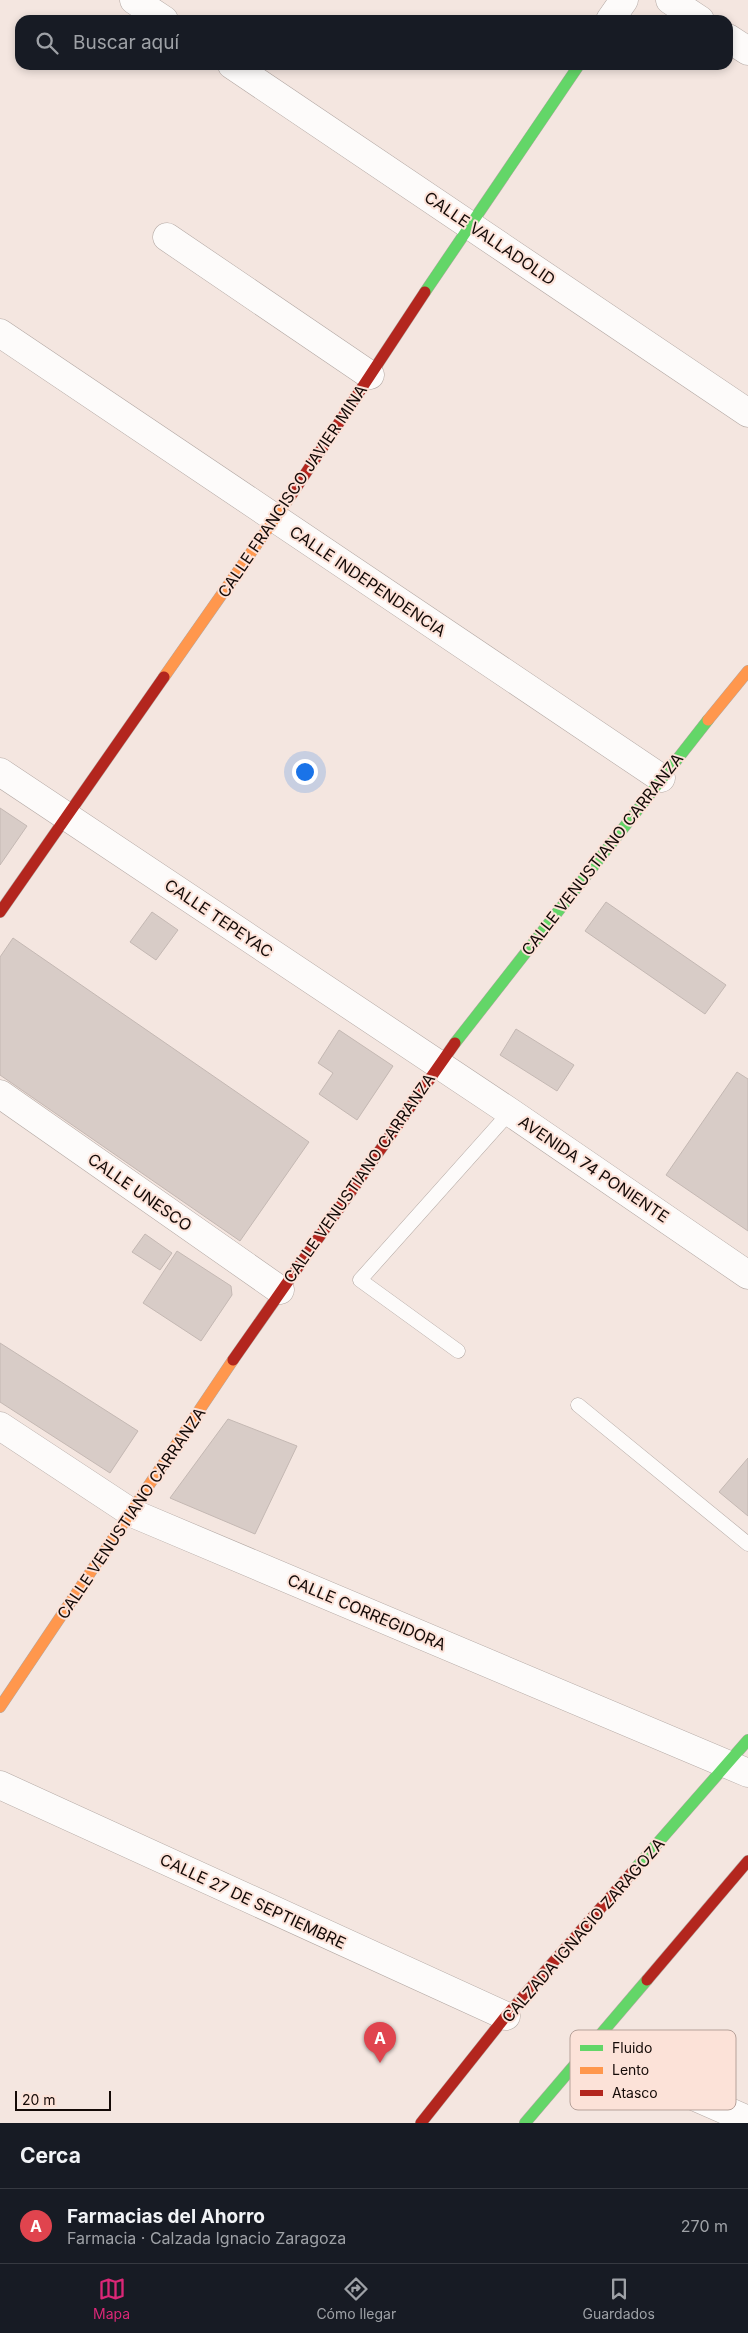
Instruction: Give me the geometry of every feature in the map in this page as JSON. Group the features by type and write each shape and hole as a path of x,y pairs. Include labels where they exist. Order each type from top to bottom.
{"street":[{"path":"134,0 156,15"},
{"path":"614,15 624,0"},
{"path":"670,0 692,15"},
{"path":"733,41 748,51"},
{"name":"CALLE VALLADOLID","path":"239,70 748,413"},
{"name":"CALLE FRANCISCO JAVIER MINA","path":"0,912 276,519 470,224 576,70"},
{"path":"167,236 370,375"},
{"name":"CALLE INDEPENDENCIA","path":"0,334 661,778"},
{"name":"CALLE VENUSTIANO CARRANZA","path":"0,1707 280,1290 439,1064 661,778 748,671"},
{"name":"CALLE TEPEYAC","path":"0,772 439,1064"},
{"name":"AVENIDA 74 PONIENTE","path":"439,1064 748,1275"},
{"name":"CALLE UNESCO","path":"0,1094 280,1290"},
{"name":"CALLE CORREGIDORA","path":"0,1426 132,1513 738,1768"},
{"name":"CALZADA IGNACIO ZARAGOZA","path":"421,2123 506,2016 738,1768 748,1740"},
{"name":"CALLE 27 DE SEPTIEMBRE","path":"0,1785 506,2016"},
{"path":"605,2030 748,1861"},
{"path":"525,2123 570,2071"},
{"path":"725,2110 748,2120"}],"lane":[{"path":"458,1351 360,1280 510,1112"},
{"path":"578,1405 748,1544"}],"building":[{"path":"0,808 27,826 0,865"},
{"path":"606,902 726,985 705,1014 585,931"},
{"path":"152,912 178,930 156,960 130,942"},
{"path":"13,938 309,1142 240,1241 0,1075 0,957"},
{"path":"516,1029 574,1065 557,1091 500,1055"},
{"path":"339,1030 393,1066 357,1120 319,1094 333,1073 318,1063"},
{"path":"737,1072 748,1079 748,1231 666,1175"},
{"path":"145,1234 172,1253 160,1270 132,1252"},
{"path":"177,1251 231,1286 232,1295 201,1341 143,1303"},
{"path":"0,1343 138,1431 110,1473 0,1402"},
{"path":"228,1419 297,1446 255,1534 170,1498"},
{"path":"748,1458 748,1516 719,1492"}],"traffic: fast":[{"path":"425,292 576,70"},
{"path":"455,1043 708,720"},
{"path":"634,1870 748,1740"},
{"path":"604,2030 647,1980"},
{"path":"525,2123 570,2070"}],"traffic: slow":[{"path":"164,677 292,494"},
{"path":"708,720 748,671"},
{"path":"0,1707 233,1360"}],"traffic: jam":[{"path":"292,494 425,292"},
{"path":"0,912 164,677"},
{"path":"233,1360 455,1043"},
{"path":"647,1980 748,1861"},
{"path":"421,2123 506,2016 634,1870"}],"place":[{"name":"Farmacias del Ahorro","path":"380,2063"}]}
